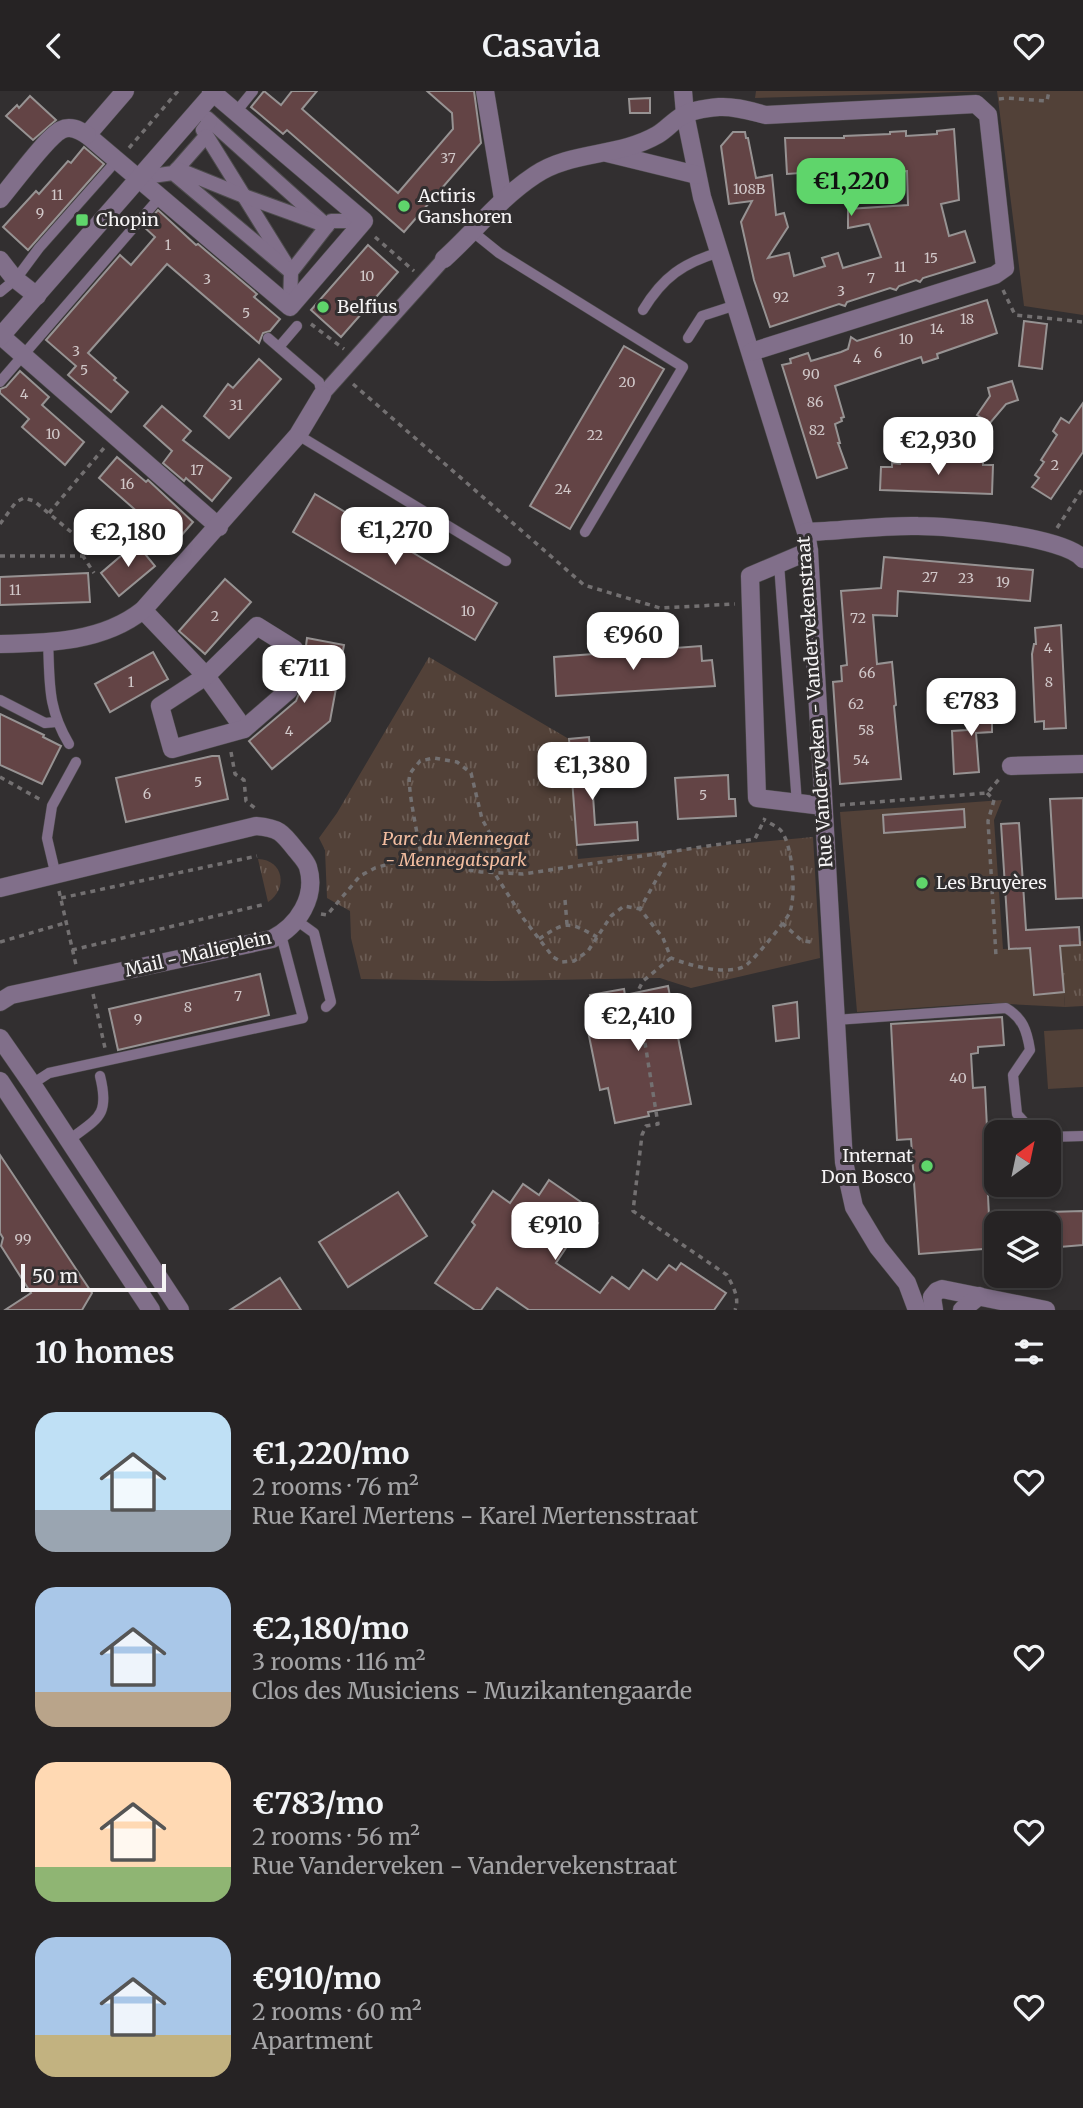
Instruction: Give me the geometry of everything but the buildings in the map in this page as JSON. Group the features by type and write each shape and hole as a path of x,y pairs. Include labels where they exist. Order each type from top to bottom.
{"street":[{"path":"87,135 125,91"},
{"path":"485,91 503,199"},
{"name":"Rue Vanderveken - Vandervekenstraat","path":"683,91 697,175 810,551 844,1162 854,1207 878,1247 907,1283 917,1310"},
{"path":"219,527 0,337 213,92 362,223"},
{"path":"0,643 82,639 129,621 143,610 299,435 322,395 444,259 503,199 537,173 563,162 607,153 656,136 685,114 718,107 736,107 766,115 976,104 988,115 1005,268 995,275 751,352"},
{"path":"175,171 208,125"},
{"path":"208,125 327,226"},
{"path":"208,125 244,197 292,272"},
{"path":"0,199 46,143 61,130 74,128 87,135 290,307"},
{"path":"607,153 697,175"},
{"path":"138,178 175,171 327,226"},
{"path":"175,171 292,272"},
{"path":"290,307 292,272 331,221 362,223"},
{"path":"290,307 362,223"},
{"path":"0,260 16,279 37,296"},
{"path":"806,532 918,526 969,529 1049,542 1078,552 1083,559"},
{"path":"810,551 751,576 757,798 823,806"},
{"path":"143,610 206,675 244,729"},
{"path":"257,626 294,649 289,690 244,729 172,749 160,706 206,675 257,626"},
{"path":"1010,765 1083,764"},
{"path":"0,888 256,827 272,828 282,832 308,865 311,886 300,915"},
{"name":"Mail - Malieplein","path":"0,1002 11,995 272,939 289,930 300,915"},
{"path":"0,1038 33,1084 180,1310"},
{"path":"0,1081 151,1310"},
{"path":"934,1310 932,1297 936,1291 942,1289 1046,1310"},
{"path":"962,1310 979,1296"}],"lane":[{"path":"236,112 253,91"},
{"path":"0,292 16,279 39,248 117,160"},
{"path":"0,382 160,197"},
{"path":"473,232 499,253 682,367 585,532"},
{"path":"643,310 666,279 679,269 695,260 720,252"},
{"path":"688,338 702,316 736,305"},
{"path":"279,347 297,326"},
{"path":"268,338 319,382 322,395"},
{"path":"299,435 506,561"},
{"path":"779,564 797,804"},
{"path":"48,642 51,698 56,722 69,744"},
{"path":"0,700 45,723 56,722"},
{"path":"56,876 47,838 52,806 76,762"},
{"path":"300,915 314,933 331,1002 326,1007"},
{"path":"33,1084 50,1073 303,1019 281,935"},
{"path":"835,1020 1006,1008 1015,1013 1026,1028 1030,1051 1013,1075 1017,1114 1022,1120"},
{"path":"69,1140 98,1118 103,1108 106,1100 100,1076"},
{"path":"1061,1137 1083,1136"}],"path":[{"path":"117,160 178,91"},
{"path":"976,104 1007,98 1048,101 1049,91"},
{"path":"362,223 426,281"},
{"path":"995,275 1015,314 1083,322"},
{"path":"290,307 356,359"},
{"path":"342,374 584,585 660,608 710,607 751,602"},
{"path":"49,513 115,436"},
{"path":"1049,542 1083,488"},
{"path":"0,524 16,502 24,498 34,501 88,546"},
{"path":"83,556 88,546 106,538 118,550"},
{"path":"0,556 83,556"},
{"path":"83,556 94,573"},
{"path":"422,861 415,809 409,789 410,774 420,761 434,758 457,762 471,773 482,819 499,850 493,871"},
{"path":"233,765 235,774 244,780 246,801"},
{"path":"823,806 987,793 1010,765"},
{"path":"0,777 52,806"},
{"path":"987,793 994,800 988,821 996,956"},
{"path":"300,915 327,915 360,876 375,868 406,859 481,871 523,874 755,839 774,800"},
{"path":"493,871 539,939 553,957 562,962 574,961 588,951 611,916 624,906 639,909 663,938 671,958 691,966 724,969 744,967 789,913 794,882 791,860 782,832 764,820"},
{"path":"639,909 665,864 662,852"},
{"path":"61,898 257,856"},
{"path":"56,876 72,950 266,904"},
{"path":"565,900 567,924"},
{"path":"0,942 66,923"},
{"path":"782,923 801,940 830,946"},
{"path":"539,939 562,924 573,924 597,937"},
{"path":"671,958 643,981 637,993 658,1124 646,1126 642,1136 633,1211 727,1275 736,1291 735,1310"},
{"path":"89,979 108,1061"}],"green space":[{"path":"756,91 997,91 755,98"},
{"path":"997,91 1083,91 1083,315 1024,306"},
{"name":"Parc du Mennegat - Mennegatspark","path":"429,657 569,739 578,859 813,837 820,958 691,988 660,978 490,981 361,979 351,938 350,911 327,898 325,850 319,838 337,813"},
{"name":"Les Bruyères","path":"1002,800 994,820 1003,949 1060,946 1065,1007 989,1003 857,1012 840,812"},
{"path":"258,859 273,864 280,876 279,890 268,902"},
{"path":"1080,941 1083,941 1083,1006 1065,1007 1060,946 1080,945"},
{"path":"1083,1029 1083,1087 1048,1089 1044,1031"}],"place":[{"name":"Actiris Ganshoren","path":"404,206"},
{"name":"Chopin","path":"82,220"},
{"name":"Belfius","path":"323,307"},
{"name":"Les Bruyères","path":"922,883"},
{"name":"Internat Don Bosco","path":"927,1166"}]}
